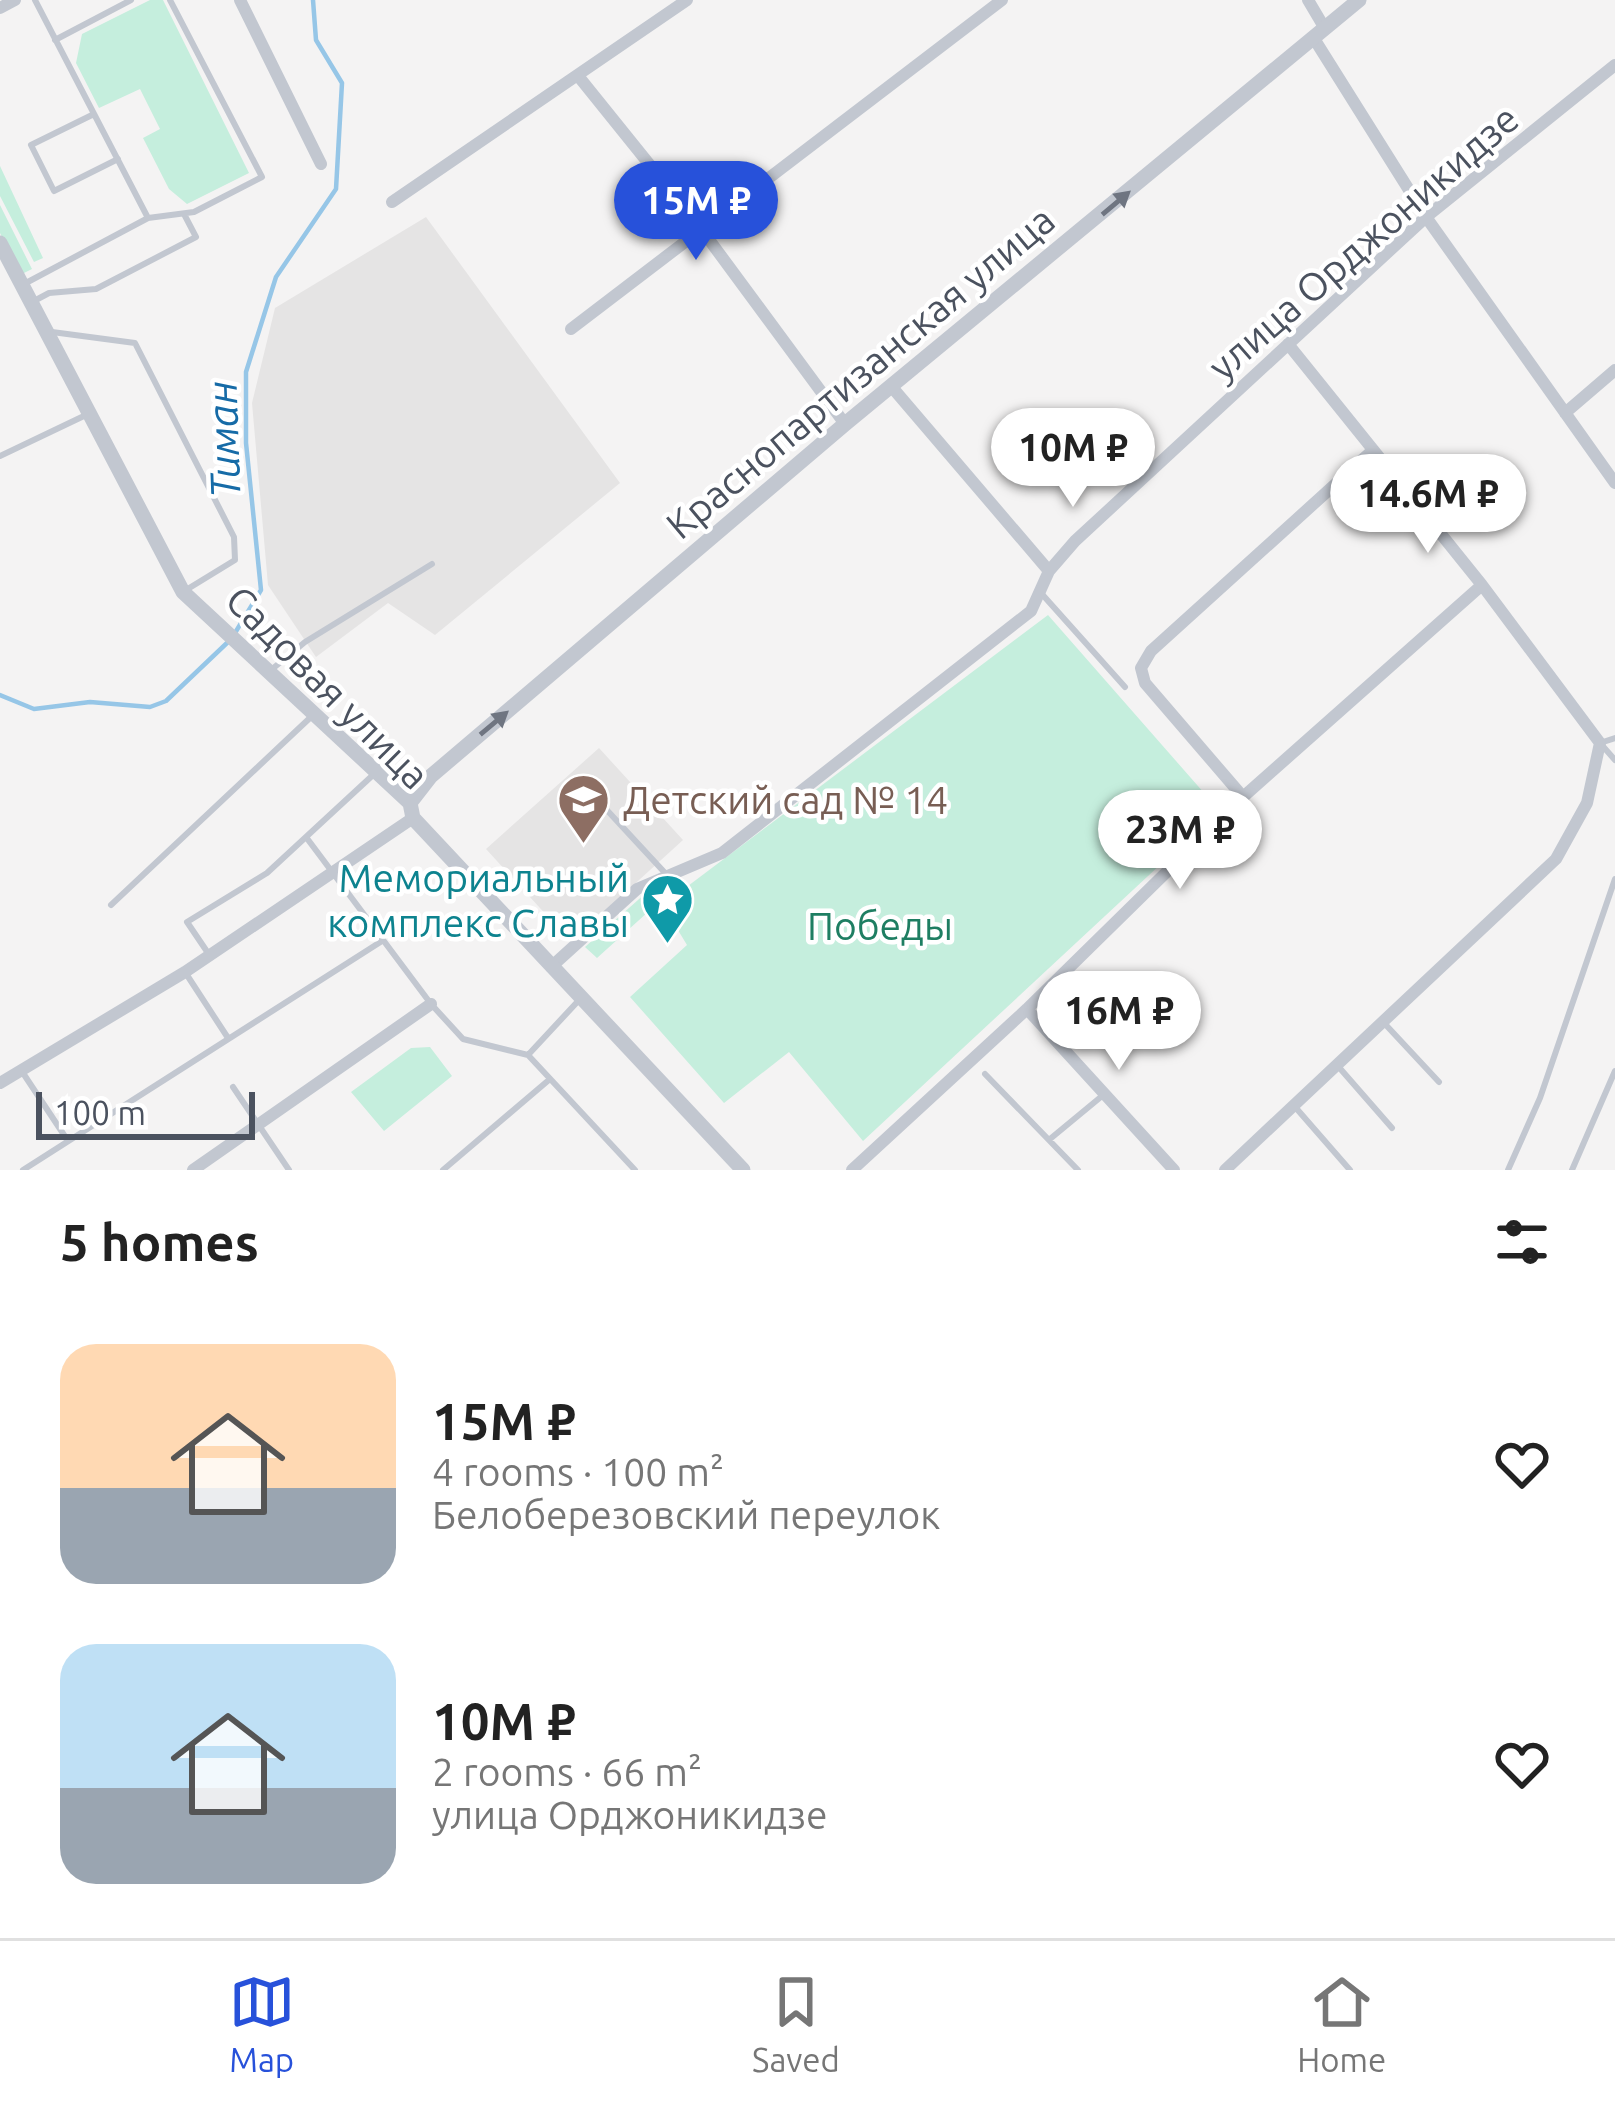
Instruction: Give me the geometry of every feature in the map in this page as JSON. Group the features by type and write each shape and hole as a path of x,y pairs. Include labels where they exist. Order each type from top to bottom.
{"street":[{"path":"0,8 15,0"},
{"path":"240,0 321,164"},
{"path":"392,202 687,0"},
{"path":"571,328 699,226 1002,0"},
{"path":"1308,0 1319,32 1426,217 1615,483"},
{"name":"Краснопартизанская улица","path":"0,1083 185,973 332,873 412,811 431,776 845,424 1359,0"},
{"name":"улица Орджоникидзе","path":"550,967 637,890 722,853 1031,611 1049,571 1288,344 1426,217 1615,64"},
{"path":"579,77 699,226 845,424"},
{"name":"Садовая улица","path":"0,243 5,266 47,331 183,592 254,653 376,772 550,967 743,1170"},
{"path":"1225,1170 1556,860 1587,803 1600,743 1482,585 1288,344"},
{"path":"1565,413 1615,370"},
{"path":"891,386 1049,571"},
{"path":"1243,797 1145,683 1141,668 1151,651 1372,451"},
{"path":"852,1170 1027,1009 1243,797 1482,585"},
{"path":"193,1170 431,1004"},
{"path":"1027,1009 1174,1170"}],"lane":[{"path":"35,0 148,218"},
{"path":"55,40 131,0"},
{"path":"21,286 148,218 184,213 262,177 170,0"},
{"path":"94,114 32,145 54,191 118,160"},
{"path":"31,303 49,293 96,289 196,237 184,213"},
{"path":"47,331 135,343 234,537 236,560 183,592"},
{"path":"0,456 90,414"},
{"path":"272,670 305,641 432,564"},
{"path":"1041,593 1125,687"},
{"path":"111,905 315,714"},
{"path":"1615,738 1600,743 1615,760"},
{"path":"210,956 187,922 267,873 376,772"},
{"path":"580,782 669,877"},
{"path":"306,837 431,1004 463,1039 528,1055 635,1170"},
{"path":"1508,1170 1540,1098 1615,879"},
{"path":"23,1170 382,940"},
{"path":"185,973 228,1038"},
{"path":"528,1055 580,999"},
{"path":"1383,1021 1439,1082"},
{"path":"1337,1065 1392,1128"},
{"path":"21,1070 68,1141"},
{"path":"1572,1170 1615,1071"},
{"path":"985,1074 1078,1170"},
{"path":"443,1170 550,1079"},
{"path":"232,1087 289,1170"},
{"path":"1050,1139 1105,1094"},
{"path":"1294,1105 1350,1170"}],"shaded area":[{"path":"426,217 620,483 435,635 388,603 316,657 268,585 252,403 275,308"},
{"name":"Детский сад № 14","path":"599,748 683,840 571,942 486,849"}],"green space":[{"path":"150,0 163,0 249,173 187,204 169,189 143,138 160,129 140,89 99,108 76,63 82,34"},
{"path":"0,166 43,258 34,262 0,196"},
{"path":"0,205 32,269 20,275 0,233"},
{"name":"Победы","path":"1048,615 1219,810 863,1141 789,1052 724,1103 630,997 687,945 670,917 648,912 597,958 585,947 647,892 668,901"},
{"path":"430,1047 452,1076 384,1131 351,1092 411,1048"}],"waterway":[{"name":"Тиман","path":"235,633 261,590 246,443 246,372 276,277 336,189 342,83 316,40 313,0"},
{"name":"Тиман","path":"0,695 34,709 90,702 150,707 166,701 228,642"}],"place":[{"name":"Детский сад № 14","path":"584,845"},
{"name":"Мемориальный комплекс Славы","path":"668,945"}]}
